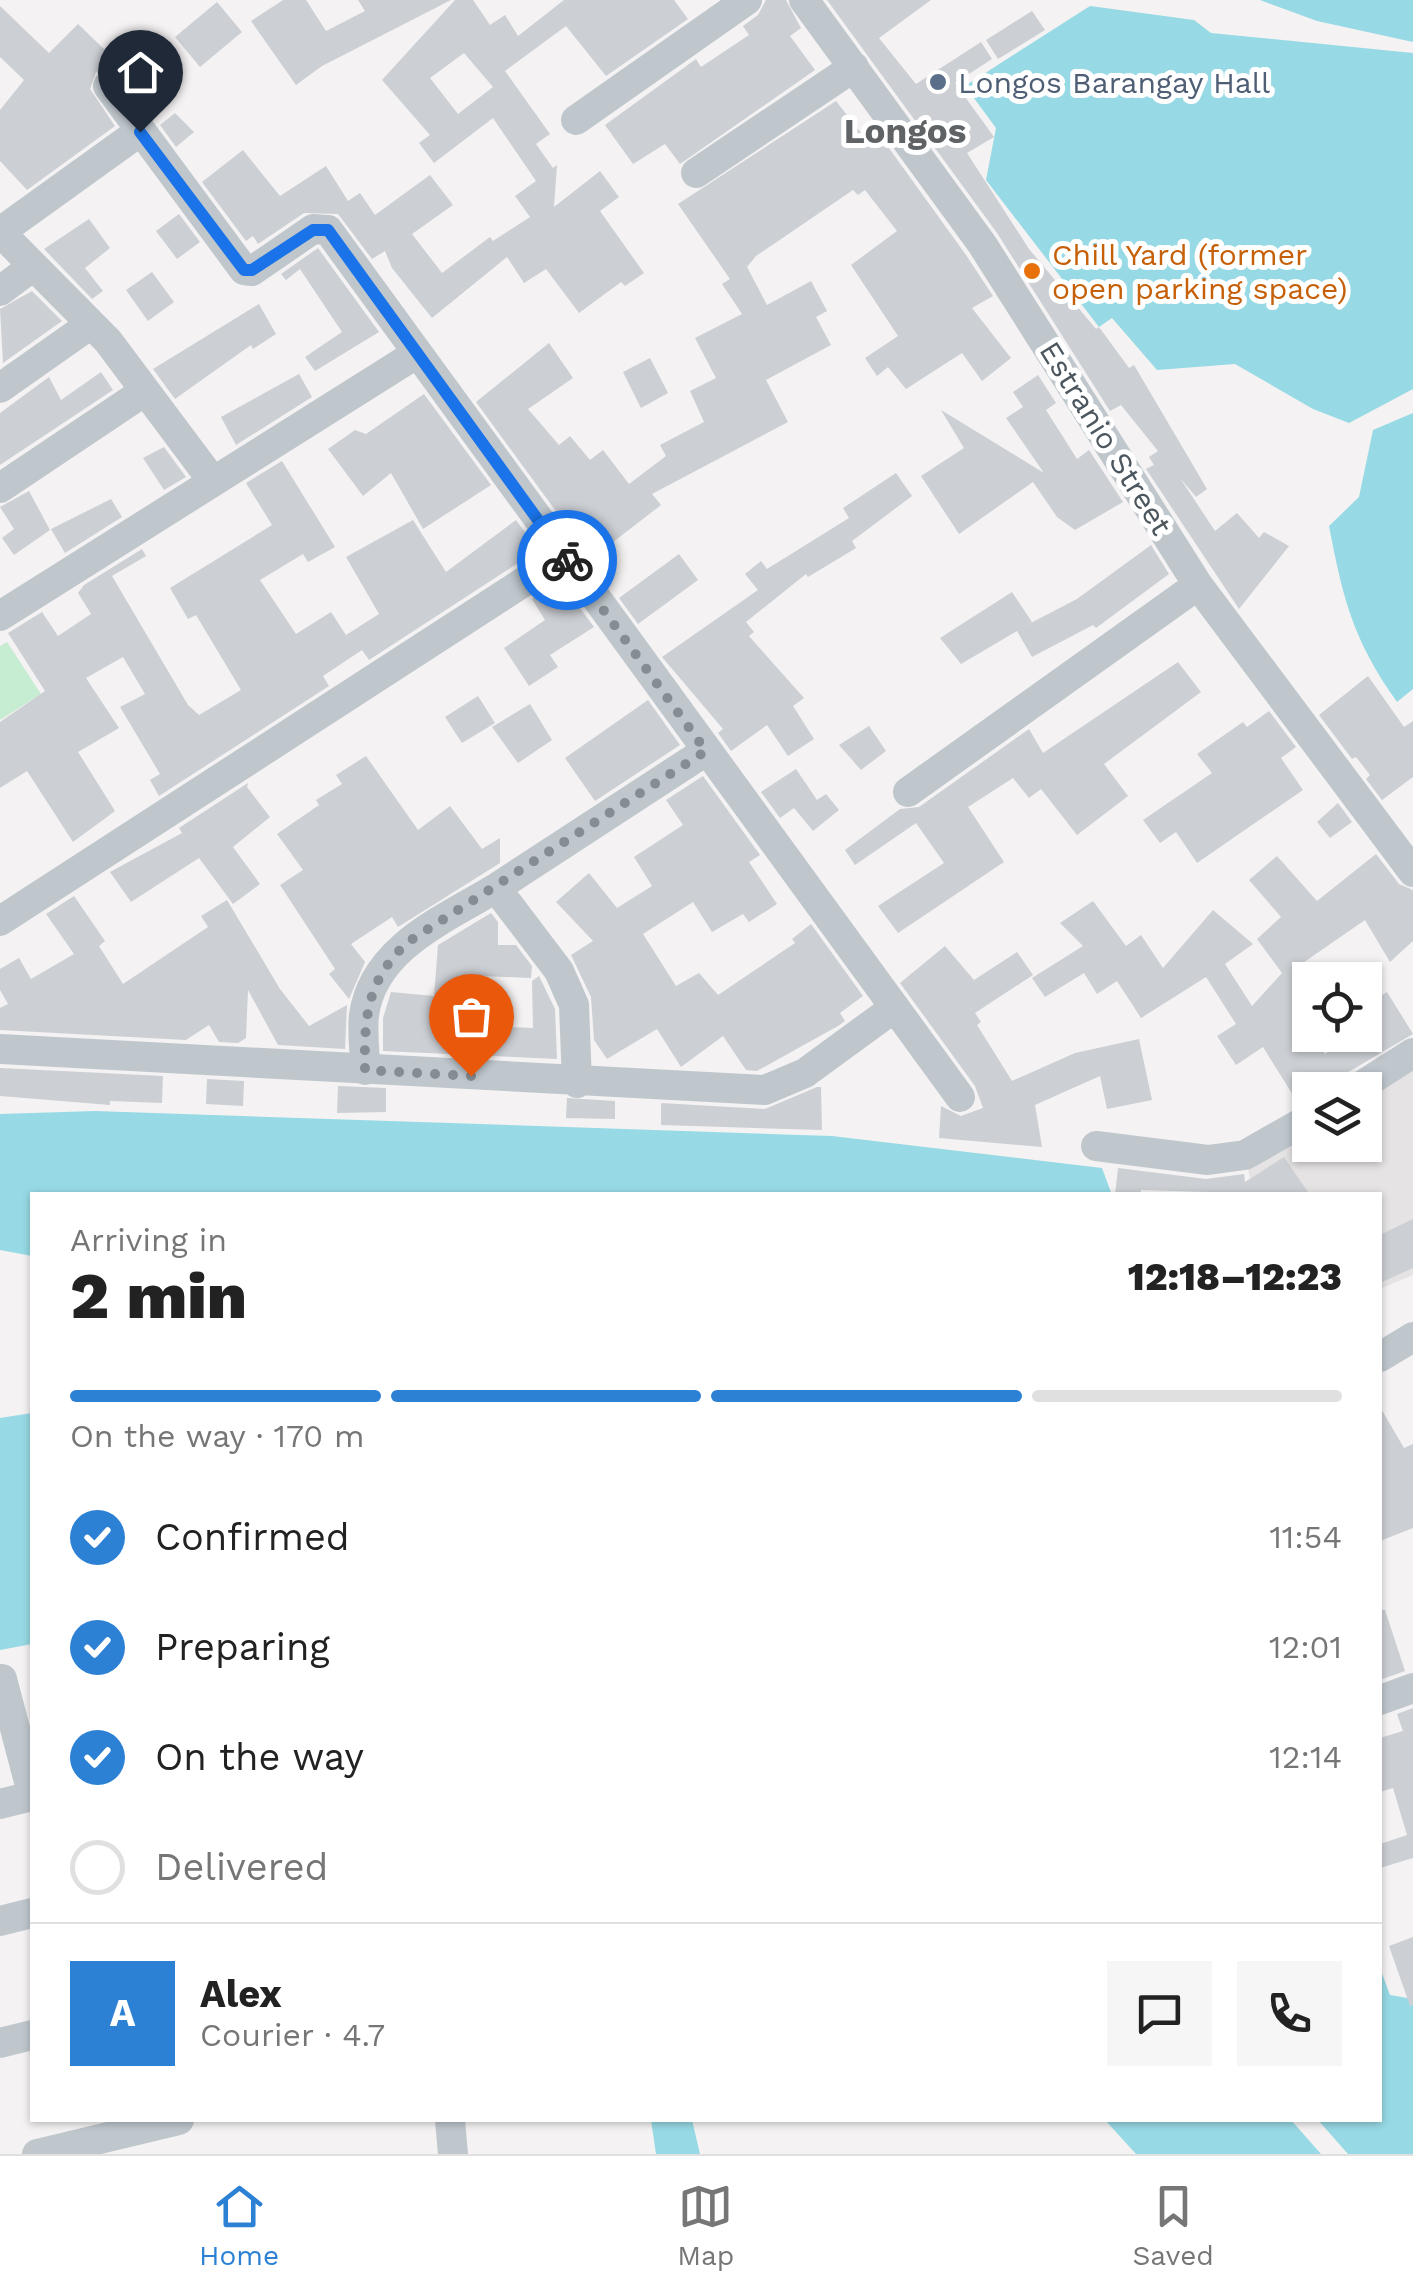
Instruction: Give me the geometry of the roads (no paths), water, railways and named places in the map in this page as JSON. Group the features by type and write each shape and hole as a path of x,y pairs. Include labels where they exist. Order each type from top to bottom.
{"street":[{"path":"576,120 747,0"},
{"name":"Estranio Street","path":"804,0 982,244 1198,585 1413,872"},
{"path":"696,173 854,67"},
{"path":"108,86 244,270 252,270 313,230 328,230 960,1097"},
{"path":"140,132 0,232 91,324 212,480"},
{"path":"0,291 32,266"},
{"path":"0,388 91,324"},
{"path":"0,616 416,354"},
{"path":"0,488 145,391"},
{"path":"0,921 564,556"},
{"path":"908,792 1198,585"},
{"path":"365,1070 364,1015 372,988 388,960 408,942 706,751"},
{"path":"496,888 559,971 574,1005 577,1083"},
{"path":"0,1048 577,1083 765,1090 805,1073 894,1008"},
{"path":"1382,1073 1413,1053"},
{"path":"1096,1146 1208,1160 1245,1155 1292,1128"},
{"path":"1382,1356 1413,1337"},
{"path":"2,1679 30,1787"},
{"path":"1382,1699 1413,1688"},
{"path":"0,1804 30,1796"},
{"path":"0,1922 30,1914"},
{"path":"0,2044 30,2036"},
{"path":"37,2154 171,2122"},
{"path":"450,2122 453,2154"}],"water":[{"path":"1260,0 1413,0 1413,42 1317,21"},
{"path":"1090,6 1194,20 1211,33 1413,53 1413,389 1349,423 1313,409 1235,364 1157,370 1112,318 1099,327 986,180 996,128 965,86"},
{"path":"1413,413 1413,689 1397,702 1370,659 1352,618 1329,526 1359,497 1373,430"},
{"path":"95,1111 832,1136 1102,1168 1111,1192 30,1192 30,1256 0,1250 0,1114"},
{"path":"30,1413 30,1644 0,1650 0,1418"},
{"path":"1382,1973 1390,1995 1413,1999 1413,2154 1348,2154 1320,2122 1382,2122"},
{"path":"651,2122 692,2122 700,2154 656,2154"},
{"path":"1107,2122 1293,2122 1321,2154 1136,2154"}],"place":[{"name":"Longos Barangay Hall","path":"938,82"},
{"name":"Chill Yard (former open parking space)","path":"1032,271"}],"district":[{"name":"Longos","path":"905,131"}]}
